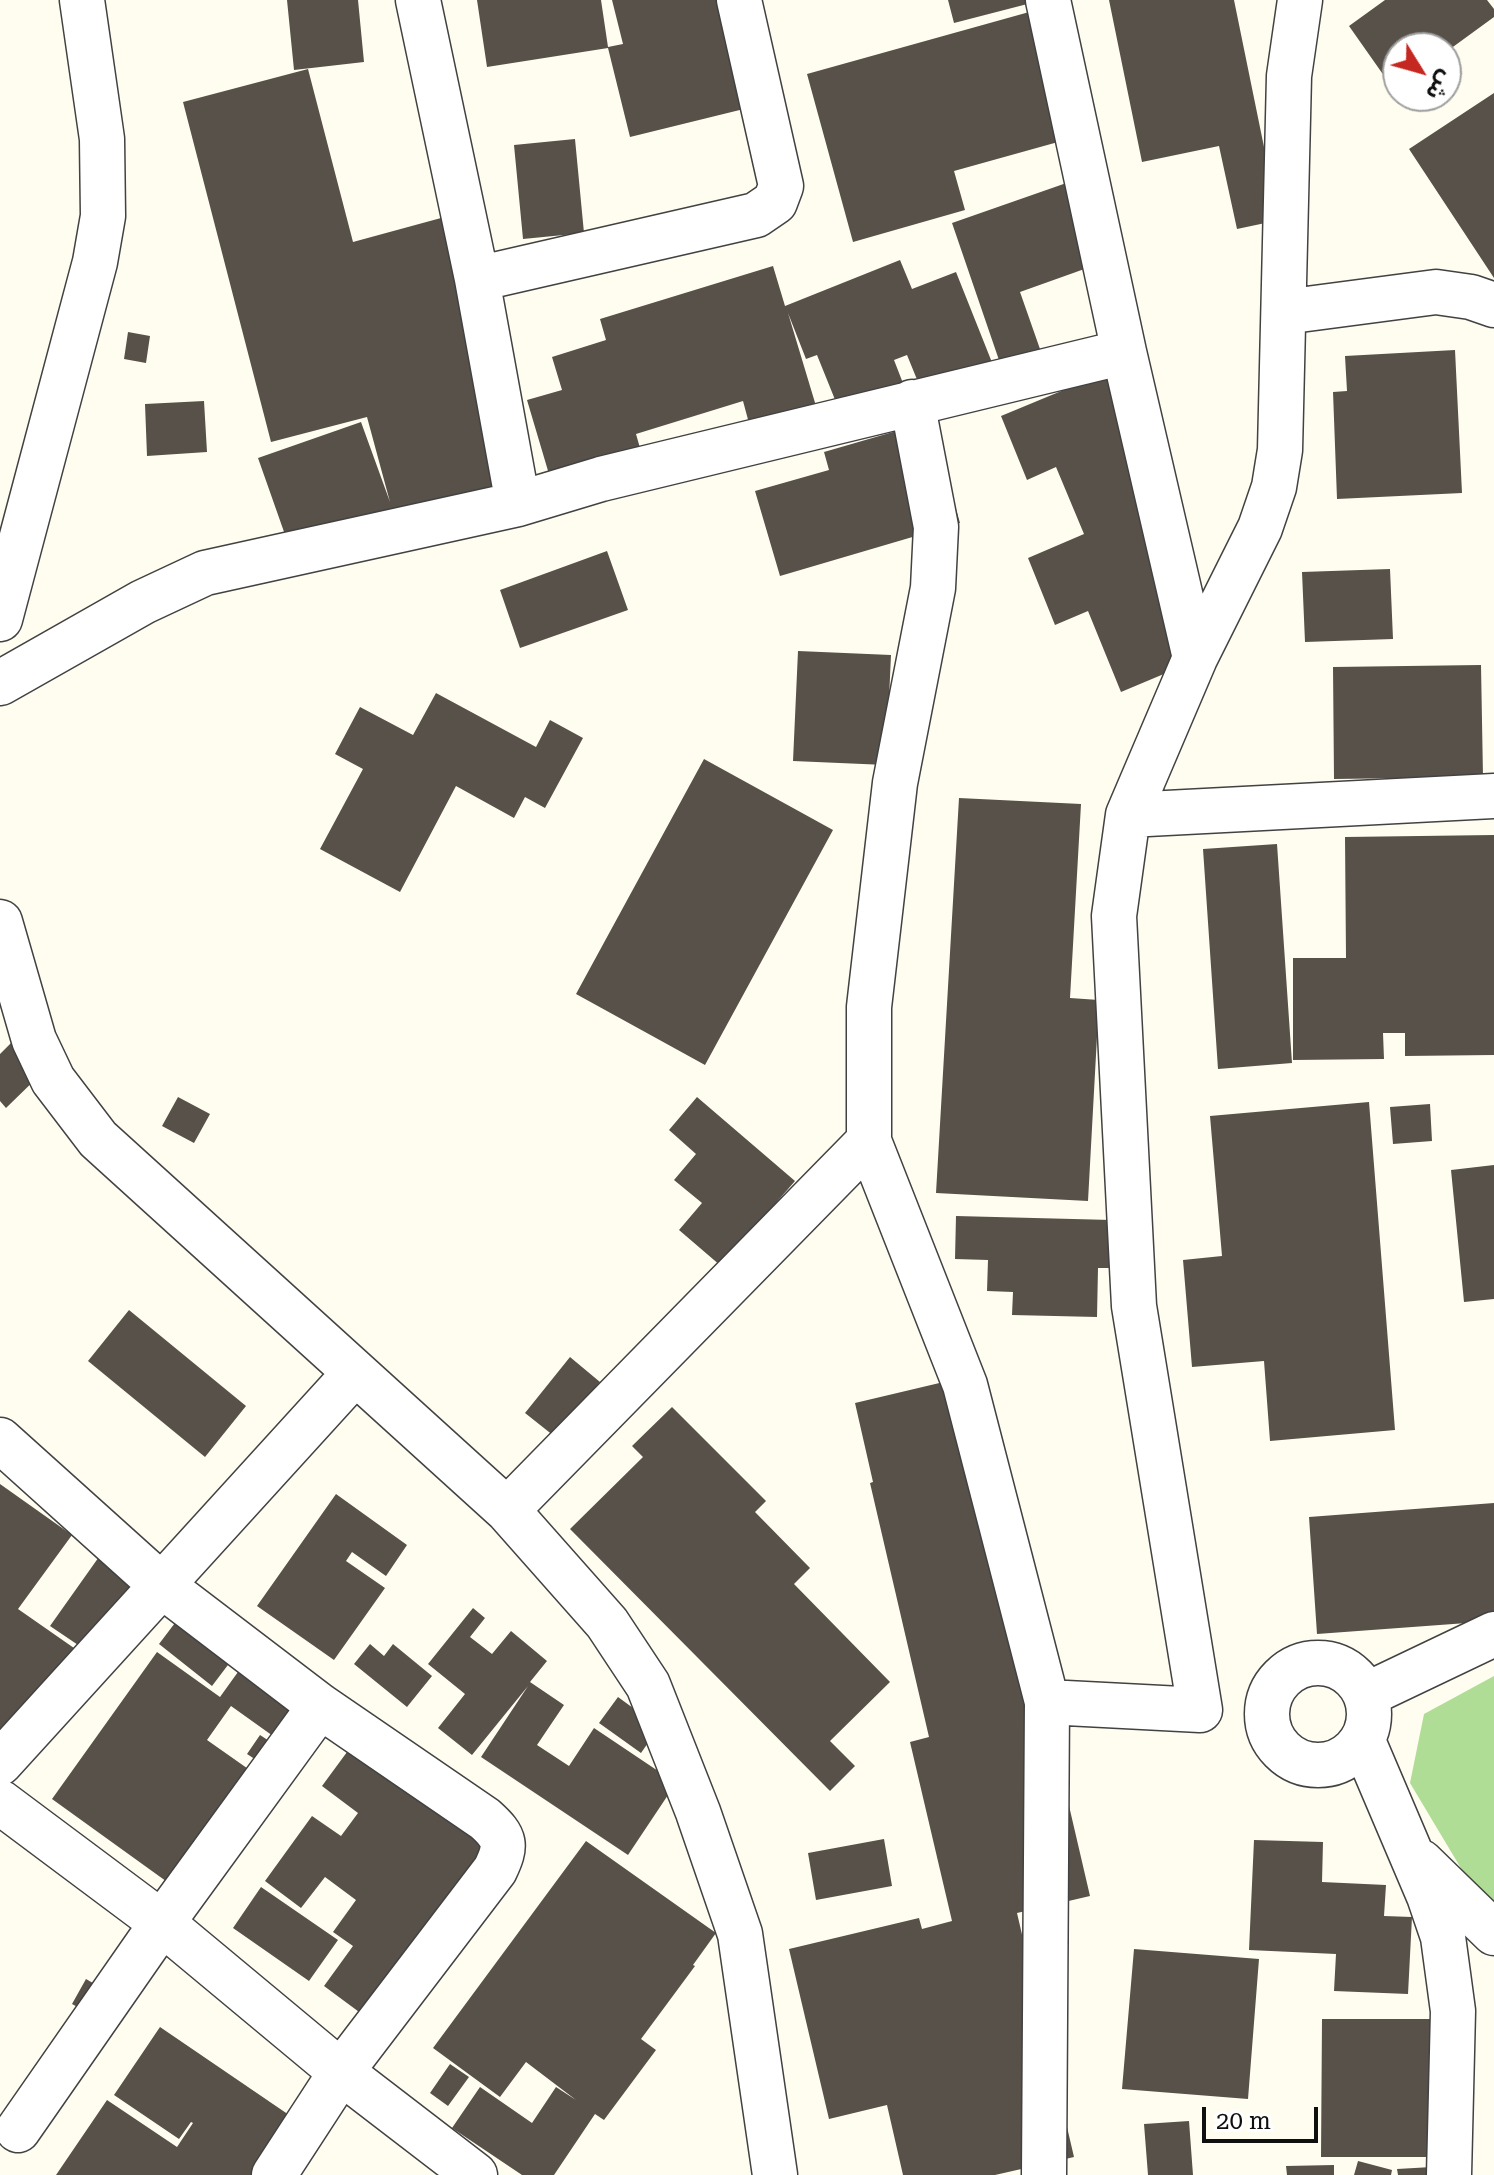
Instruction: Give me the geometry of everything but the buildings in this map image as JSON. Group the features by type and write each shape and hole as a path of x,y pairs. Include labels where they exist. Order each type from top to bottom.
{"street":[{"path":"0,619 95,262 103,216 102,139 82,0"},
{"path":"418,0 477,279 518,504"},
{"path":"477,279 756,215 775,202 781,186 739,0"},
{"path":"1048,0 1124,352 1195,658"},
{"path":"1200,1710 1134,1306 1114,916 1128,815 1195,658 1260,528 1274,487 1280,450 1289,76 1300,0"},
{"path":"1284,312 1436,292 1471,297 1494,305"},
{"path":"0,683 143,602 205,573 518,504 601,479 1124,352"},
{"path":"912,402 936,527 933,588 895,783 871,992 869,1141 965,1385 1047,1702 1044,2175"},
{"path":"1128,815 1494,796"},
{"path":"0,922 34,1040 53,1080 98,1139 507,1510 607,1623 648,1685 698,1812 740,1934 775,2175"},
{"path":"507,1510 869,1141"},
{"path":"0,1763 355,1373"},
{"path":"0,1440 160,1584 320,1706 485,1819 500,1833 504,1851 495,1870 341,2072 274,2175"},
{"path":"1366,1695 1494,1634"},
{"path":"1318,1663 1338,1667 1355,1678 1366,1695 1370,1719 1363,1741 1338,1762 1321,1766 1290,1758 1277,1746 1270,1732 1266,1716 1270,1695 1281,1678 1298,1667 1318,1663"},
{"path":"1047,1702 1266,1716"},
{"path":"18,2130 162,1923 320,1706"},
{"path":"1363,1741 1443,1937 1453,2011 1449,2175"},
{"path":"0,1802 162,1923 341,2072 475,2175"},
{"path":"1410,1851 1494,1933"}],"green space":[{"path":"1494,1676 1494,1910 1465,1875 1410,1783 1424,1714"}]}
